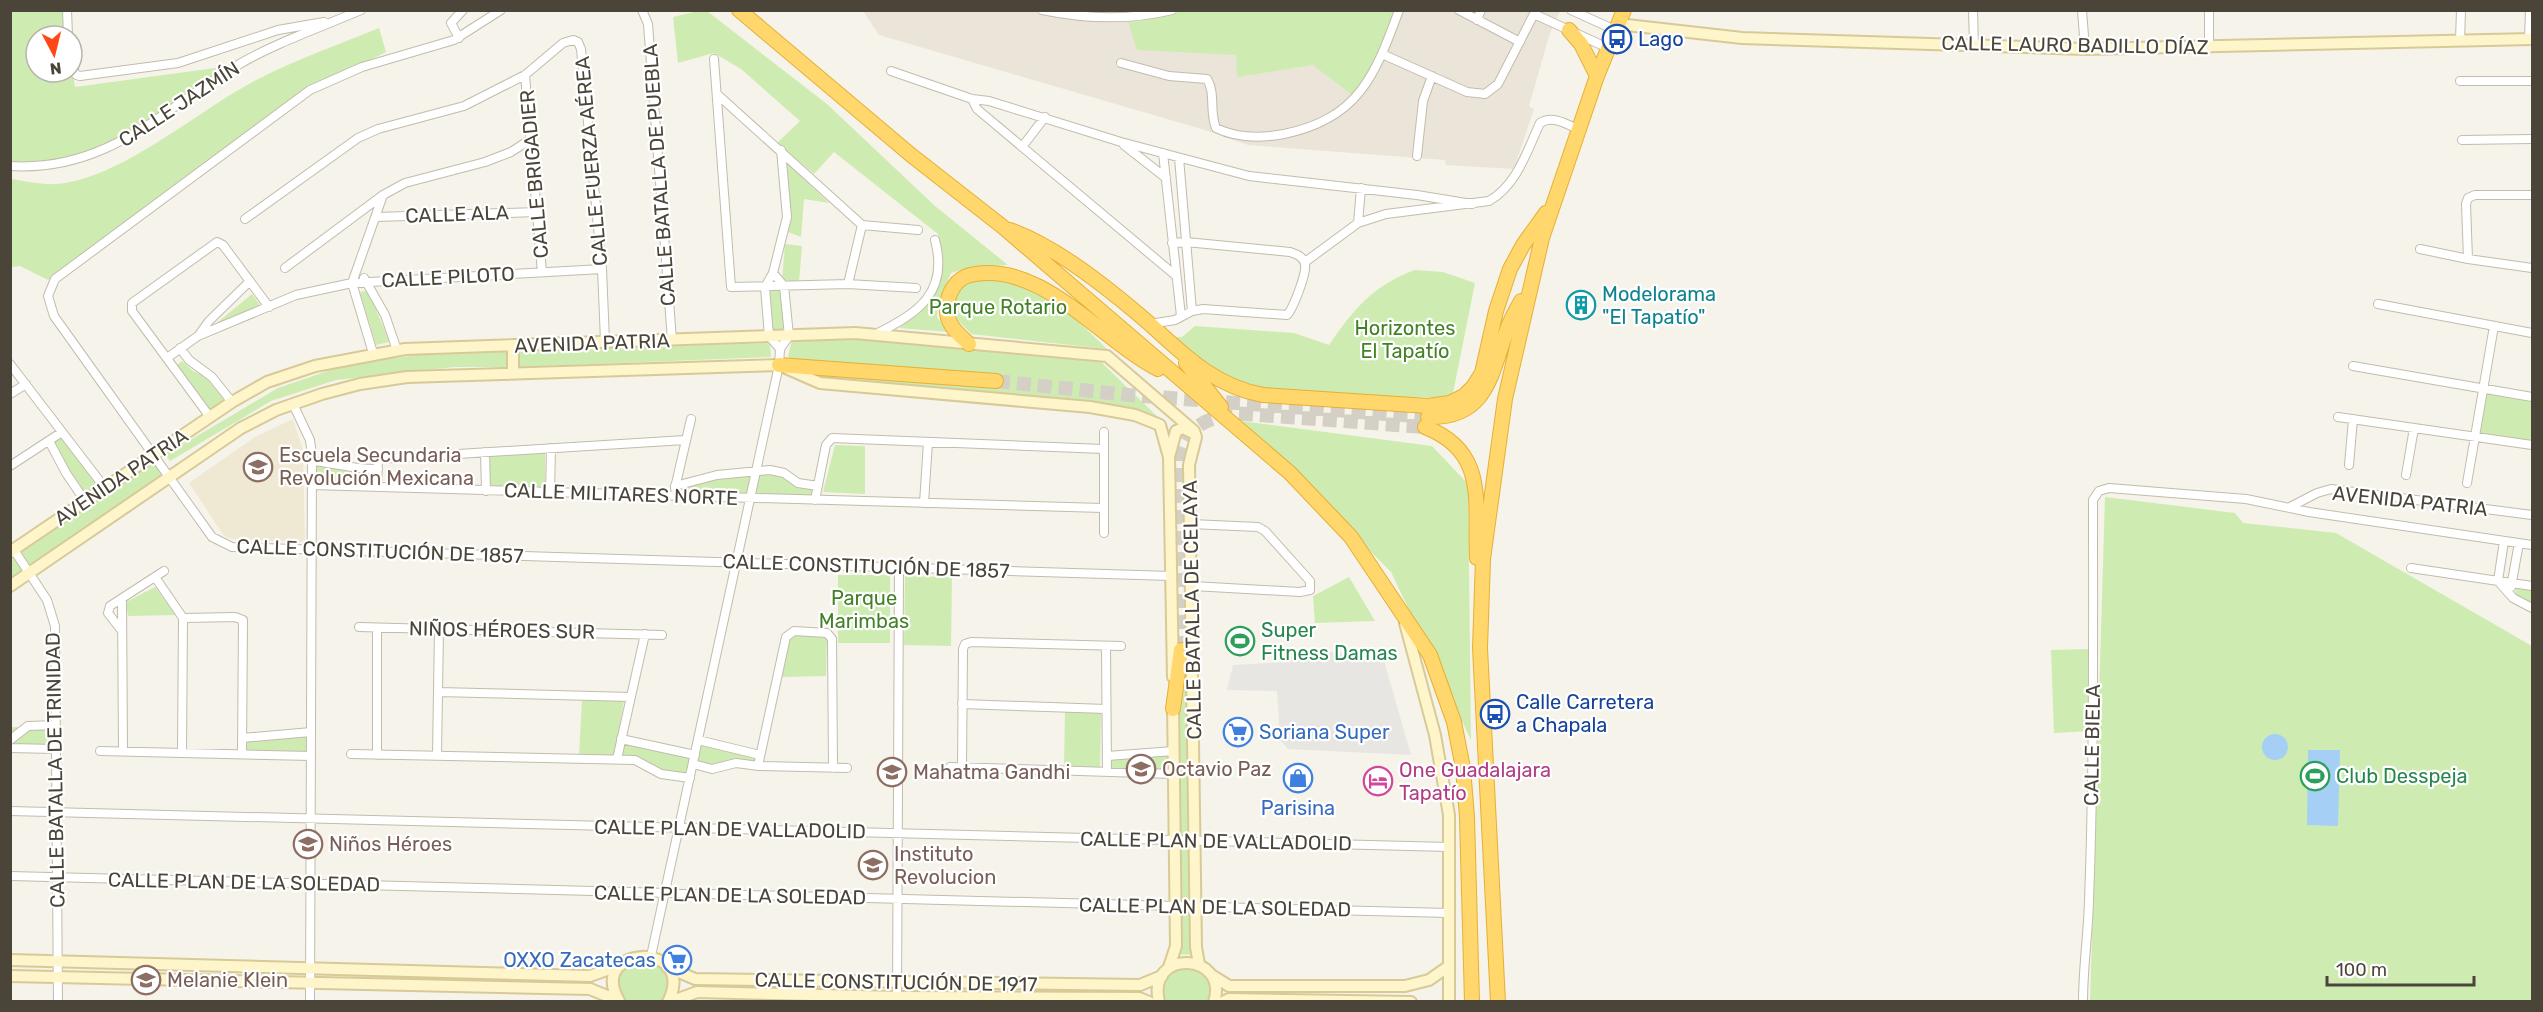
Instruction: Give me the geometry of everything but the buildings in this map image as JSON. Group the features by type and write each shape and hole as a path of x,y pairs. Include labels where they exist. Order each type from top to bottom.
{"highway":[{"path":"739,10 911,155 1003,227 1176,378 1290,473 1352,537 1430,655 1449,706 1459,743 1467,817 1472,1002"},
{"path":"1480,605 1483,559 1504,399 1532,279 1552,207 1597,76 1624,10"},
{"path":"1569,30 1581,44 1597,76"},
{"path":"1003,227 1030,237 1057,253 1150,324 1172,345 1214,377 1251,393 1428,406 1450,403 1464,396 1479,379 1508,275 1531,231 1552,207"},
{"path":"969,344 950,322 946,312 951,291 964,276 978,273 1001,275 1031,282 1068,303 1136,357 1176,378"},
{"path":"1498,1002 1474,479 1467,462 1456,447 1426,422 1455,414 1471,405 1484,393 1492,378 1508,328 1532,279"},
{"path":"1172,345 1238,430"},
{"path":"779,365 996,381"},
{"path":"1173,709 1181,650"}],"street":[{"name":"CALLE JAZMÍN","path":"10,166 56,164 91,156 122,142 237,65 288,40 361,10"},
{"path":"459,38 451,22 463,10"},
{"name":"CALLE CONSTITUCIÓN DE 1857","path":"501,10 459,38 427,50 362,67 310,90 55,279 48,296 54,316 209,532 220,542 232,547 312,550 1171,576"},
{"name":"CALLE BATALLA DE PUEBLA","path":"642,10 648,24 672,340"},
{"path":"1042,10 1070,16 1113,19 1172,10"},
{"path":"1121,63 1169,76 1207,79 1211,85 1213,121 1216,128 1262,138 1316,125 1336,116 1354,101 1370,79 1399,10"},
{"path":"1459,10 1520,42"},
{"path":"1478,20 1481,10"},
{"path":"1571,10 1617,27"},
{"path":"1973,10 1974,45"},
{"path":"2082,10 2085,49"},
{"path":"2209,10 2209,48"},
{"path":"2460,41 2461,10"},
{"path":"2530,10 2531,39"},
{"path":"1382,54 1467,92 1485,94 1498,84 1535,12 1608,48"},
{"name":"CALLE JAZMÍN","path":"84,75 178,63 278,30 341,19"},
{"name":"CALLE LAURO BADILLO DÍAZ","path":"1617,27 1742,38 2085,49 2531,39"},
{"name":"CALLE FUERZA AÉREA","path":"245,219 358,138 378,129 464,106 525,75 563,43 573,40 578,42 581,49 602,269 604,341"},
{"path":"714,59 731,287 848,284 916,288"},
{"path":"891,71 972,99 989,101 1121,142 1249,176 1417,195 1472,204"},
{"name":"CALLE BRIGADIER","path":"525,75 542,272"},
{"path":"1417,156 1423,101 1432,76"},
{"path":"2460,81 2532,81"},
{"path":"718,95 862,225 918,230"},
{"path":"972,99 977,109 1175,275"},
{"path":"1022,147 1045,117"},
{"path":"1305,262 1358,223 1414,209 1490,201 1502,194 1514,177 1540,123 1546,119 1555,119 1580,130"},
{"path":"285,268 383,195 405,183 485,162 511,152 531,139"},
{"path":"2462,140 2532,139"},
{"path":"1121,142 1166,178"},
{"path":"780,350 769,336 765,287 773,273 787,217 781,150"},
{"path":"1163,153 1181,316"},
{"path":"1179,158 1192,311"},
{"path":"1358,223 1361,188"},
{"path":"373,353 352,283 358,272 383,195"},
{"path":"1414,209 1417,195"},
{"path":"2468,260 2466,204 2468,198 2475,195 2532,195"},
{"name":"CALLE ALA","path":"376,217 537,212"},
{"path":"848,284 862,225"},
{"path":"874,335 921,307 929,296 937,279 939,265 935,240"},
{"path":"210,417 132,310 134,301 217,242 223,245 268,307"},
{"path":"1150,324 1203,309 1287,315 1305,272 1305,262 1290,252 1186,242 1172,243"},
{"path":"2420,249 2468,260 2532,268"},
{"name":"CALLE PILOTO","path":"198,336 296,295 352,283 602,269"},
{"path":"358,272 367,282 385,315 397,350"},
{"path":"10,960 590,976 621,965 635,956 651,956 751,498 779,365 780,350 789,336 784,286 773,273"},
{"path":"167,358 198,336 209,321 250,281"},
{"path":"2378,304 2532,333"},
{"path":"2467,483 2494,326"},
{"name":"AVENIDA PATRIA","path":"12,551 232,402 267,382 315,366 397,350 604,341 874,335 1107,356 1194,431 1196,436"},
{"path":"513,345 513,374"},
{"path":"180,348 189,360 212,377 232,402"},
{"path":"10,364 105,488"},
{"name":"AVENIDA PATRIA","path":"10,586 241,428 293,404 384,380 779,365 820,382 1090,407 1135,415 1160,425 1169,457"},
{"path":"2354,366 2532,397"},
{"path":"10,394 26,384"},
{"path":"293,404 310,440 312,460 310,1002"},
{"path":"2338,417 2532,445"},
{"path":"675,496 675,486 691,419"},
{"path":"2349,465 2353,419"},
{"path":"2406,475 2414,428"},
{"path":"1169,457 1176,431 1186,429 1196,436"},
{"path":"10,466 62,432"},
{"path":"1104,432 1104,533"},
{"name":"CALLE BATALLA DE CELAYA","path":"1196,436 1189,465 1193,586 1195,907 1196,947 1199,964"},
{"path":"815,500 828,439 1103,449"},
{"path":"377,487 378,459 685,440"},
{"path":"49,441 66,473 86,501"},
{"path":"924,502 928,442"},
{"path":"550,493 551,448"},
{"path":"485,452 486,491"},
{"name":"CALLE BATALLA DE CELAYA","path":"1159,1002 1157,992 1176,946 1169,457"},
{"path":"312,460 338,464 355,470 378,469"},
{"path":"675,486 717,475 770,470 784,473 794,481 818,486"},
{"name":"CALLE MILITARES NORTE","path":"312,485 1103,508"},
{"name":"AVENIDA PATRIA","path":"2099,491 2109,488 2246,499 2532,545"},
{"name":"AVENIDA PATRIA","path":"2290,507 2317,493 2331,489 2532,515"},
{"name":"CALLE BIELA","path":"2082,1002 2089,904 2093,734 2093,500 2099,491"},
{"path":"1191,525 1258,527 1310,580 1311,585 1310,590 1300,592 1193,586"},
{"path":"2504,541 2498,581 2508,593 2532,608"},
{"path":"2508,593 2519,543"},
{"name":"CALLE BATALLA DE TRINIDAD","path":"12,551 47,600 53,619 58,1002"},
{"path":"897,999 899,567"},
{"path":"2411,568 2532,586"},
{"path":"122,631 108,609 164,571"},
{"path":"155,577 183,618 182,753"},
{"path":"122,599 123,752"},
{"path":"1401,608 1435,735 1449,816 1449,1002"},
{"path":"183,618 235,617 243,620 242,754"},
{"name":"NIÑOS HÉROES SUR","path":"358,627 662,634"},
{"path":"377,628 377,755"},
{"path":"437,755 439,629"},
{"path":"758,766 789,633 794,630 831,635 835,762 833,768"},
{"path":"617,759 645,634"},
{"path":"962,767 963,649 965,644 971,642 1121,646"},
{"path":"1106,646 1107,772"},
{"path":"438,693 631,697"},
{"path":"962,704 1106,709"},
{"path":"10,740 27,726 55,725"},
{"path":"242,738 311,732"},
{"path":"621,740 695,755"},
{"path":"698,740 760,755"},
{"path":"10,748 56,749"},
{"path":"100,751 311,756"},
{"path":"1107,756 1174,751"},
{"path":"351,754 635,760 662,774 690,778"},
{"path":"693,764 712,769 736,762 758,766 847,768"},
{"path":"950,767 1174,774"},
{"name":"CALLE PLAN DE VALLADOLID","path":"10,811 1449,847"},
{"name":"CALLE PLAN DE LA SOLEDAD","path":"10,876 1449,913"},
{"name":"CALLE CONSTITUCIÓN DE 1917","path":"651,956 667,967 695,979 897,983 1140,985 1179,963 1199,964"},
{"path":"1199,964 1212,976 1229,986 1389,987 1422,983 1449,966"},
{"path":"618,1001 614,982 621,965"},
{"path":"667,967 673,985 669,1002"},
{"path":"10,976 590,989 618,1001"},
{"path":"1212,976 1216,986 1214,1002"},
{"name":"CALLE CONSTITUCIÓN DE 1917","path":"669,1002 697,992 897,999 1139,998 1149,1002"},
{"path":"1223,1002 1229,999 1411,1002"}],"shaded area":[{"path":"863,11 1560,11 1549,36 1529,106 1534,109 1514,169 1446,165 1445,160 1248,145 1205,130 879,35"},
{"name":"Escuela Secundaria Revolución Mexicana","path":"293,419 303,450 305,542 232,539 224,536 189,483 255,437"},
{"path":"1281,649 1369,654 1381,650 1411,755 1288,749 1280,740 1277,691 1227,690 1233,665 1284,662"}],"green space":[{"path":"1169,10 1398,11 1385,45 1356,98 1313,65 1237,77 1236,55 1137,50 1127,18"},
{"path":"10,11 68,11 68,24 24,24 24,84 75,84 75,87 237,65 122,142 56,164 11,165"},
{"path":"707,11 827,104 935,206 1008,265 971,267 951,273 939,301 937,317 949,332 899,328 923,308 936,288 941,265 938,234 834,152 814,174 777,143 800,121 741,69 714,53 678,63 673,17"},
{"path":"379,28 386,52 310,90 48,280 20,266 11,267 11,179 56,184 80,180 105,171 155,144 249,84 297,61"},
{"path":"787,163 829,203 804,199 801,237 788,232 790,206"},
{"path":"785,244 802,246 799,282 782,280"},
{"name":"Horizontes El Tapatío","path":"1415,270 1443,272 1475,283 1452,398 1251,393 1208,373 1168,337 1182,337 1195,326 1294,333 1329,345 1347,320 1375,291"},
{"name":"Parque Rotario","path":"1001,277 1034,289 1059,305 1107,349 971,334 954,316 957,295 966,284 973,281"},
{"path":"784,286 789,336 771,336 765,287"},
{"path":"369,290 389,342 376,345 360,292"},
{"path":"252,294 260,305 213,326"},
{"path":"852,338 1099,360 1161,420 822,378 795,368 788,356 792,340"},
{"path":"770,343 771,357 521,367 454,367 336,380 271,401 170,461 165,455 278,388 345,365 430,353"},
{"path":"182,361 193,371 204,376 227,402 211,413 176,366"},
{"path":"2487,394 2532,402 2532,441 2478,434"},
{"path":"1241,421 1432,446 1468,484 1471,740 1391,572"},
{"path":"62,432 105,488 85,501 49,441"},
{"path":"835,445 865,446 865,494 823,492"},
{"path":"545,451 545,487 490,487 490,454"},
{"path":"152,460 167,479 32,572 14,550"},
{"path":"312,462 378,469 377,485 312,485"},
{"path":"774,471 815,488 815,500 677,496 675,486 695,485 714,475"},
{"name":"Club Desspeja","path":"2105,497 2235,513 2243,523 2336,533 2532,646 2532,1001 2090,1002"},
{"path":"13,554 27,575 11,586 11,555"},
{"name":"Parque Marimbas","path":"838,575 890,575 890,643 838,643"},
{"path":"905,576 952,577 951,646 904,645"},
{"path":"1349,577 1375,621 1315,623 1313,596"},
{"path":"155,587 176,615 128,616 126,602"},
{"path":"2516,587 2532,590 2532,604 2515,595"},
{"path":"790,635 827,636 826,676 782,677"},
{"path":"2089,649 2090,731 2054,733 2051,650"},
{"path":"1191,655 1197,955 1173,954 1173,709"},
{"path":"582,700 624,701 614,757 579,756"},
{"path":"1065,711 1101,712 1100,768 1064,767"},
{"path":"49,727 49,747 11,746 11,728"},
{"path":"311,732 311,756 242,754 242,738"},
{"path":"621,739 695,758 700,744 760,755 758,766 693,764 690,778 661,774 635,760 617,759"},
{"path":"1172,752 1172,774 1107,772 1108,758"},
{"path":"657,958 673,985 667,1001 620,1001 615,977 621,965"},
{"path":"1189,966 1201,972 1207,979 1211,989 1211,1001 1163,1001 1165,982 1171,974"}],"water":[{"path":"2275,734 2284,738 2288,747 2284,756 2275,760 2266,756 2262,747 2266,738"},
{"path":"2308,750 2340,750 2338,826 2307,825"}],"tunnel":[{"path":"996,381 1129,395 1428,417"},
{"path":"1181,650 1180,459 1191,432 1212,419 1232,413 1425,427"}],"place":[{"name":"Lago","path":"1617,39"},
{"name":"Modelorama \"El Tapatío\"","path":"1581,305"},
{"name":"Escuela Secundaria Revolución Mexicana","path":"258,467"},
{"name":"Super Fitness Damas","path":"1240,641"},
{"name":"Calle Carretera a Chapala","path":"1495,714"},
{"name":"Soriana Super","path":"1238,732"},
{"name":"Octavio Paz","path":"1141,769"},
{"name":"Mahatma Gandhi","path":"892,772"},
{"name":"Club Desspeja","path":"2315,776"},
{"name":"Parisina","path":"1298,778"},
{"name":"One Guadalajara Tapatío","path":"1378,781"},
{"name":"Niños Héroes","path":"308,844"},
{"name":"Instituto Revolucion","path":"873,865"},
{"name":"OXXO Zacatecas","path":"677,960"},
{"name":"Melanie Klein","path":"146,980"}]}
